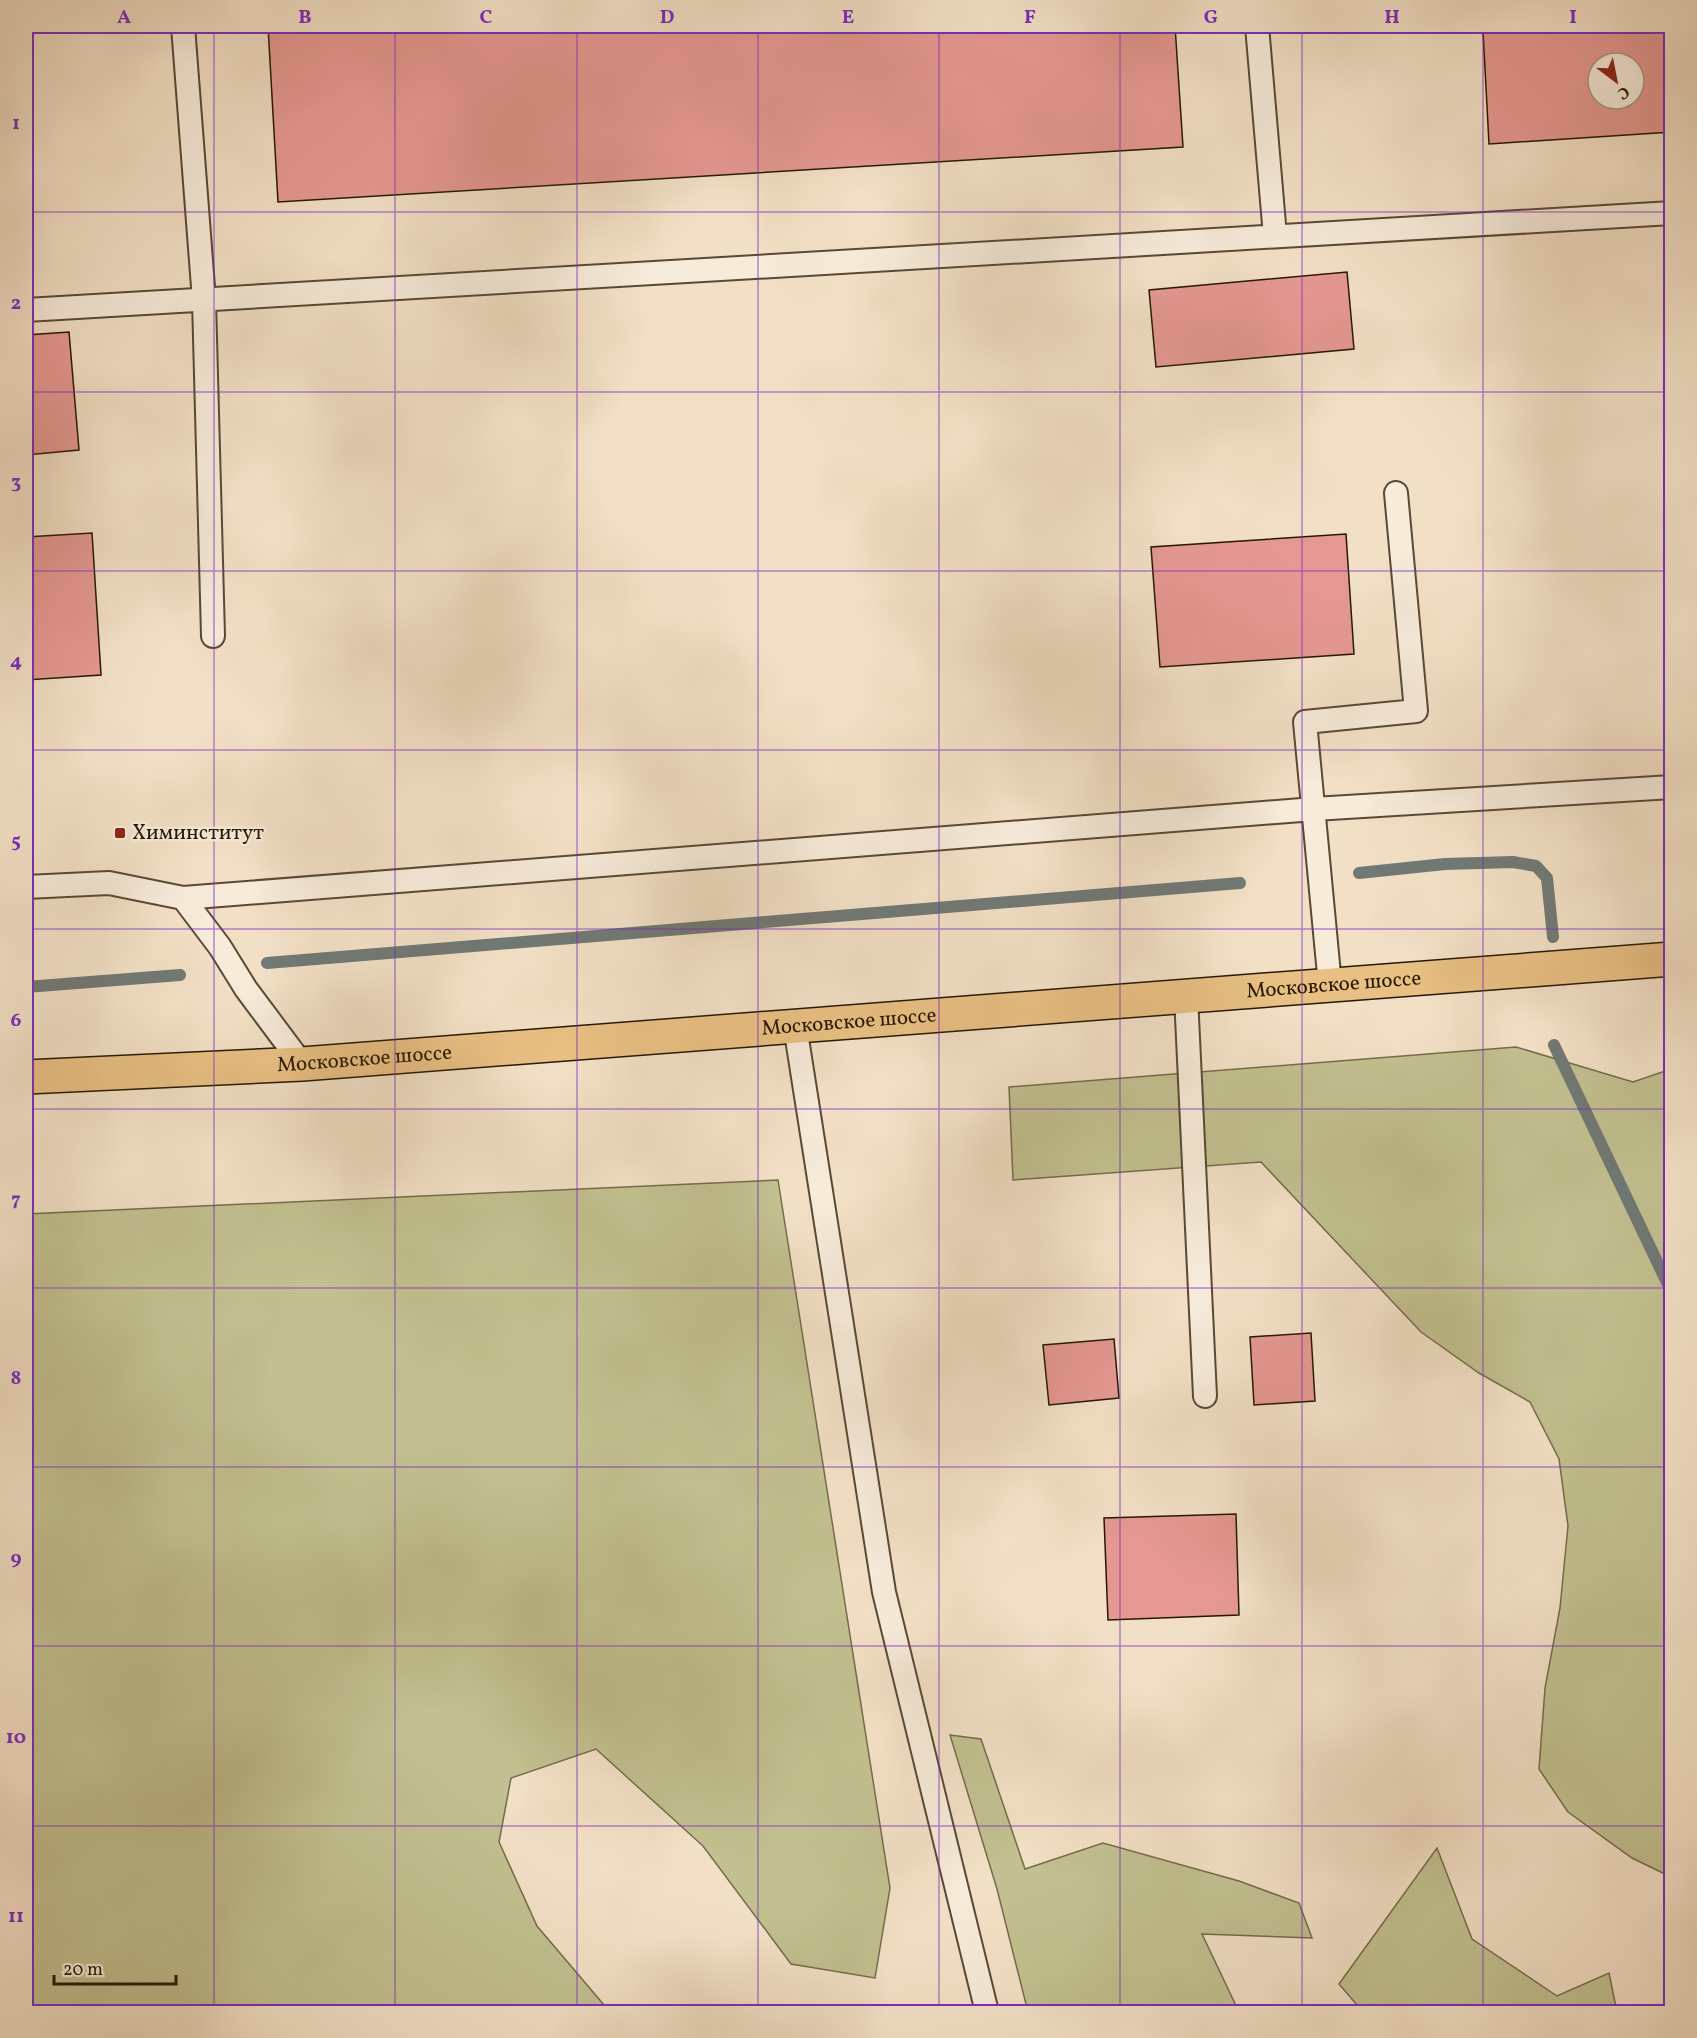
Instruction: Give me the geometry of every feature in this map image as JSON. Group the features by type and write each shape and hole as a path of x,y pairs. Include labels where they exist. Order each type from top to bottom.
{"main road":[{"name":"Московское шоссе","path":"26,1077 302,1064 1671,959"}],"lane":[{"path":"183,26 204,300 213,636"},
{"path":"1257,26 1275,236"},
{"path":"26,310 1671,213"},
{"path":"1330,985 1305,722 1416,711 1396,493"},
{"path":"26,887 109,883 183,898 1314,809 1671,787"},
{"path":"183,898 220,947 246,989 302,1064"},
{"path":"1186,996 1205,1396"},
{"path":"795,1026 884,1592 987,2013"}],"shaded area":[{"path":"1516,1047 1633,1082 1671,1069 1671,1877 1632,1858 1568,1812 1539,1769 1545,1688 1560,1608 1568,1526 1559,1459 1530,1402 1479,1373 1421,1332 1261,1162 1013,1180 1009,1087"},
{"path":"778,1180 890,1888 875,1978 791,1964 703,1846 596,1749 511,1778 499,1842 537,1926 610,2012 26,2012 26,1214"},
{"path":"950,1735 981,1739 1025,1869 1103,1843 1239,1881 1299,1903 1312,1938 1202,1934 1239,2012 1028,2012 997,1889"},
{"path":"1437,1848 1472,1939 1557,1996 1609,1973 1617,2012 1363,2012 1339,1984"}],"building":[{"path":"268,26 1175,26 1183,147 278,202"},
{"path":"1578,26 1672,26 1672,132 1489,144 1483,31"},
{"path":"1347,272 1354,349 1156,367 1149,290"},
{"path":"69,332 79,450 26,455 26,335"},
{"path":"92,533 101,675 26,680 26,537"},
{"path":"1346,534 1354,654 1160,667 1151,547"},
{"path":"1311,1333 1315,1401 1254,1405 1250,1337"},
{"path":"1114,1339 1119,1398 1049,1405 1043,1345"},
{"path":"1236,1514 1239,1615 1108,1620 1104,1518"}],"waterway":[{"path":"1359,873 1445,864 1513,862 1536,866 1547,878 1553,937"},
{"path":"267,963 1240,883"},
{"path":"26,987 180,975"},
{"path":"1554,1045 1672,1293"}],"place":[{"name":"Химинститут","path":"120,833"}]}
